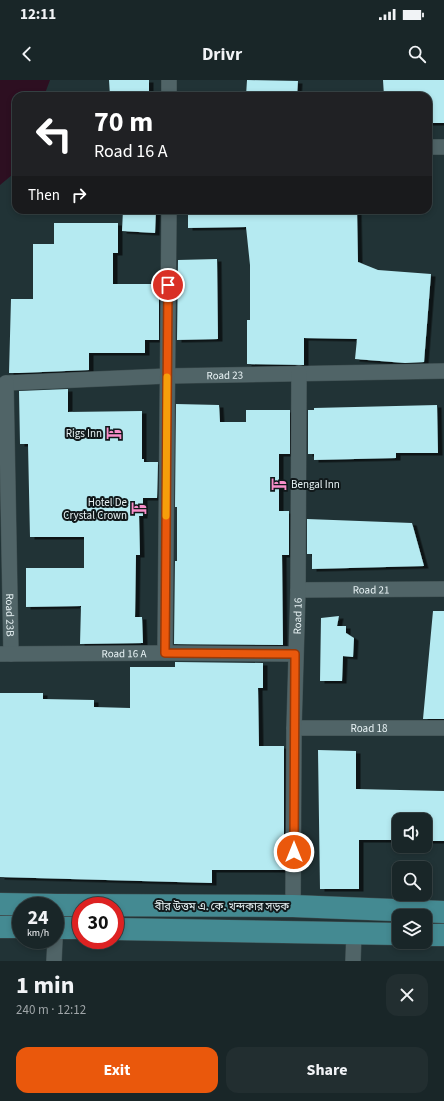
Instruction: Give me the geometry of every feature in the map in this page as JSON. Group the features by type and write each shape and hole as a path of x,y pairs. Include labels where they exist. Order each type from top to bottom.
{"main road":[{"name":"বীর উত্তম এ. কে. খন্দকার সড়ক","path":"0,904 12,904"},
{"name":"বীর উত্তম এ. কে. খন্দকার সড়ক","path":"64,905 293,906 444,912"},
{"path":"0,927 12,927"},
{"path":"124,929 392,934"},
{"path":"432,935 444,935"}],"street":[{"path":"169,80 170,92"},
{"path":"432,147 444,147"},
{"path":"165,653 169,214"},
{"name":"Road 23","path":"3,380 444,371"},
{"name":"Road 16","path":"293,906 295,654 298,590 299,374"},
{"name":"Road 23B","path":"3,380 6,654"},
{"name":"Road 21","path":"298,590 444,589"},
{"name":"Road 16 A","path":"6,654 295,654"},
{"name":"Road 18","path":"294,728 444,728"},
{"path":"352,961 354,932"},
{"path":"54,949 54,961"}],"shaded area":[{"path":"0,80 50,80 46,92 12,92 12,175 0,185"}],"building":[{"path":"109,80 149,80 149,92 110,92"},
{"path":"247,80 298,81 297,92 246,92"},
{"path":"383,80 444,80 444,123 432,123 432,92 384,92"},
{"path":"123,214 156,214 155,233 122,231"},
{"path":"188,214 357,214 358,262 378,270 431,274 424,362 405,363 355,359 357,339 304,338 304,365 247,364 247,320 250,320 250,265 246,227 188,228"},
{"path":"54,223 118,223 118,253 113,253 113,284 159,284 159,340 145,340 145,353 89,353 89,370 9,373 11,299 33,299 33,244 54,244"},
{"path":"217,259 218,339 177,340 178,260"},
{"path":"68,389 68,412 142,411 142,459 144,459 144,462 158,462 157,498 143,498 143,516 139,516 140,555 136,555 135,617 142,617 143,643 80,644 81,606 26,607 26,568 84,568 84,537 30,537 28,444 20,444 19,391"},
{"path":"176,404 219,405 220,422 246,422 246,410 290,410 290,454 279,454 279,511 289,511 289,555 282,555 283,645 174,644 175,561 177,561 177,507 175,507"},
{"path":"437,405 438,453 396,453 396,458 314,460 314,454 308,454 308,410 314,410 314,408"},
{"path":"307,519 412,523 424,566 312,569 312,554 307,554"},
{"path":"433,611 444,611 444,719 423,719"},
{"path":"339,616 337,626 346,626 346,633 354,638 353,657 343,656 342,681 320,681 321,618"},
{"path":"175,662 263,663 263,688 258,688 259,746 284,746 284,870 212,870 212,883 0,877 0,693 43,693 43,699 94,700 94,707 130,708 130,667 175,667"},
{"path":"318,750 356,751 356,789 444,791 444,841 432,841 432,813 392,813 392,840 359,840 359,889 320,889"}],"slow traffic":[{"path":"166,516 167,377"}],"place":[{"name":"Rigs Inn","path":"114,433"},
{"name":"Bengal Inn","path":"279,484"},
{"name":"Hotel De Crystal Crown","path":"139,508"}],"route":[{"path":"168,285 165,653 295,654 294,852"}]}
